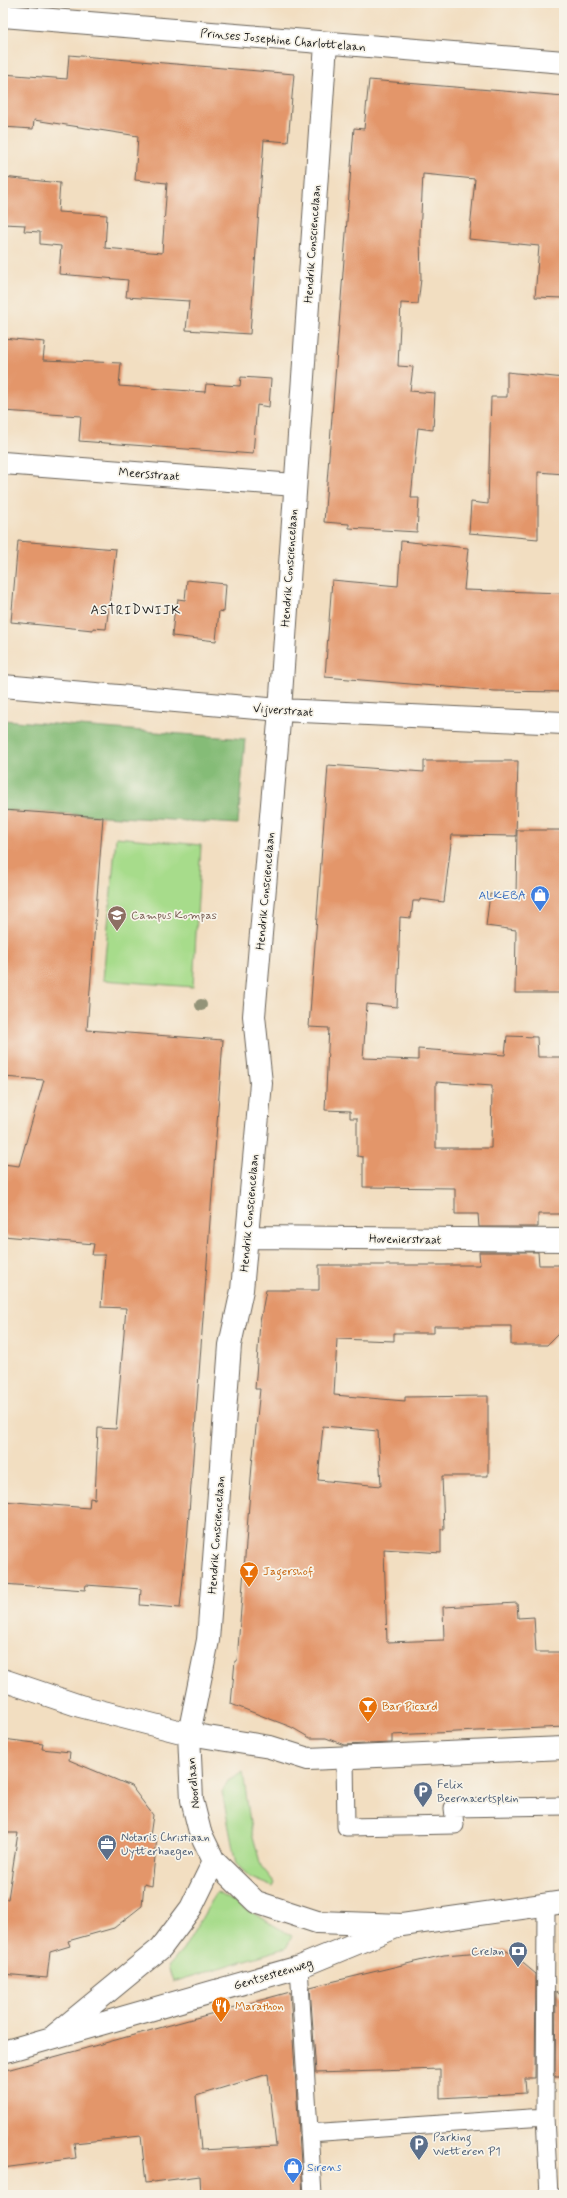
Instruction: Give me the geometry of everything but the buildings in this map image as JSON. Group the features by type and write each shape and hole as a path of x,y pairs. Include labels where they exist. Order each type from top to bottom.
{"street":[{"name":"Prinses Josephine Charlottelaan","path":"3,16 326,44 564,62"},
{"name":"Hendrik Consciencelaan","path":"189,1734 208,1640 230,1345 242,1290 261,1083 254,1016 280,710 326,44"},
{"name":"Meersstraat","path":"3,463 295,485"},
{"name":"Vijverstraat","path":"3,686 280,710 564,723"},
{"name":"Hovenierstraat","path":"247,1237 564,1240"},
{"path":"3,1680 80,1706 189,1734 270,1747 308,1760 564,1748"},
{"name":"Noordlaan","path":"189,1734 192,1800 200,1832 214,1861 256,1902 316,1922 402,1924"},
{"name":"Gentsesteenweg","path":"48,2040 161,1948 191,1908 214,1861"},
{"path":"402,1924 555,1904"},
{"name":"Gentsesteenweg","path":"3,2052 299,1967 402,1924"}],"lane":[{"path":"345,1758 346,1827 455,1825 453,1808 564,1806"},
{"path":"549,2195 545,2117 555,1904"},
{"path":"299,1967 313,2195"},
{"path":"309,2133 545,2117"}],"green space":[{"path":"3,720 245,739 238,824 3,810"},
{"path":"116,837 201,845 193,987 103,980"},
{"path":"243,1772 251,1829 261,1866 275,1883 273,1887 251,1878 236,1864 222,1792 228,1781"},
{"path":"217,1892 292,1936 286,1948 173,1982 168,1967 183,1950"}],"place":[{"name":"ALKEBA","path":"540,912"},
{"name":"Campus Kompas","path":"117,932"},
{"name":"Jagershof","path":"249,1588"},
{"name":"Bar Picard","path":"368,1723"},
{"name":"Felix Beernaertsplein","path":"423,1808"},
{"name":"Notaris Christiaan Uytterhaegen","path":"107,1861"},
{"name":"Crelan","path":"518,1968"},
{"name":"Marathon","path":"221,2023"},
{"name":"Parking Wetteren P1","path":"419,2161"},
{"name":"Sirens","path":"293,2184"}],"district":[{"name":"ASTRIDWIJK","path":"136,609"}]}
